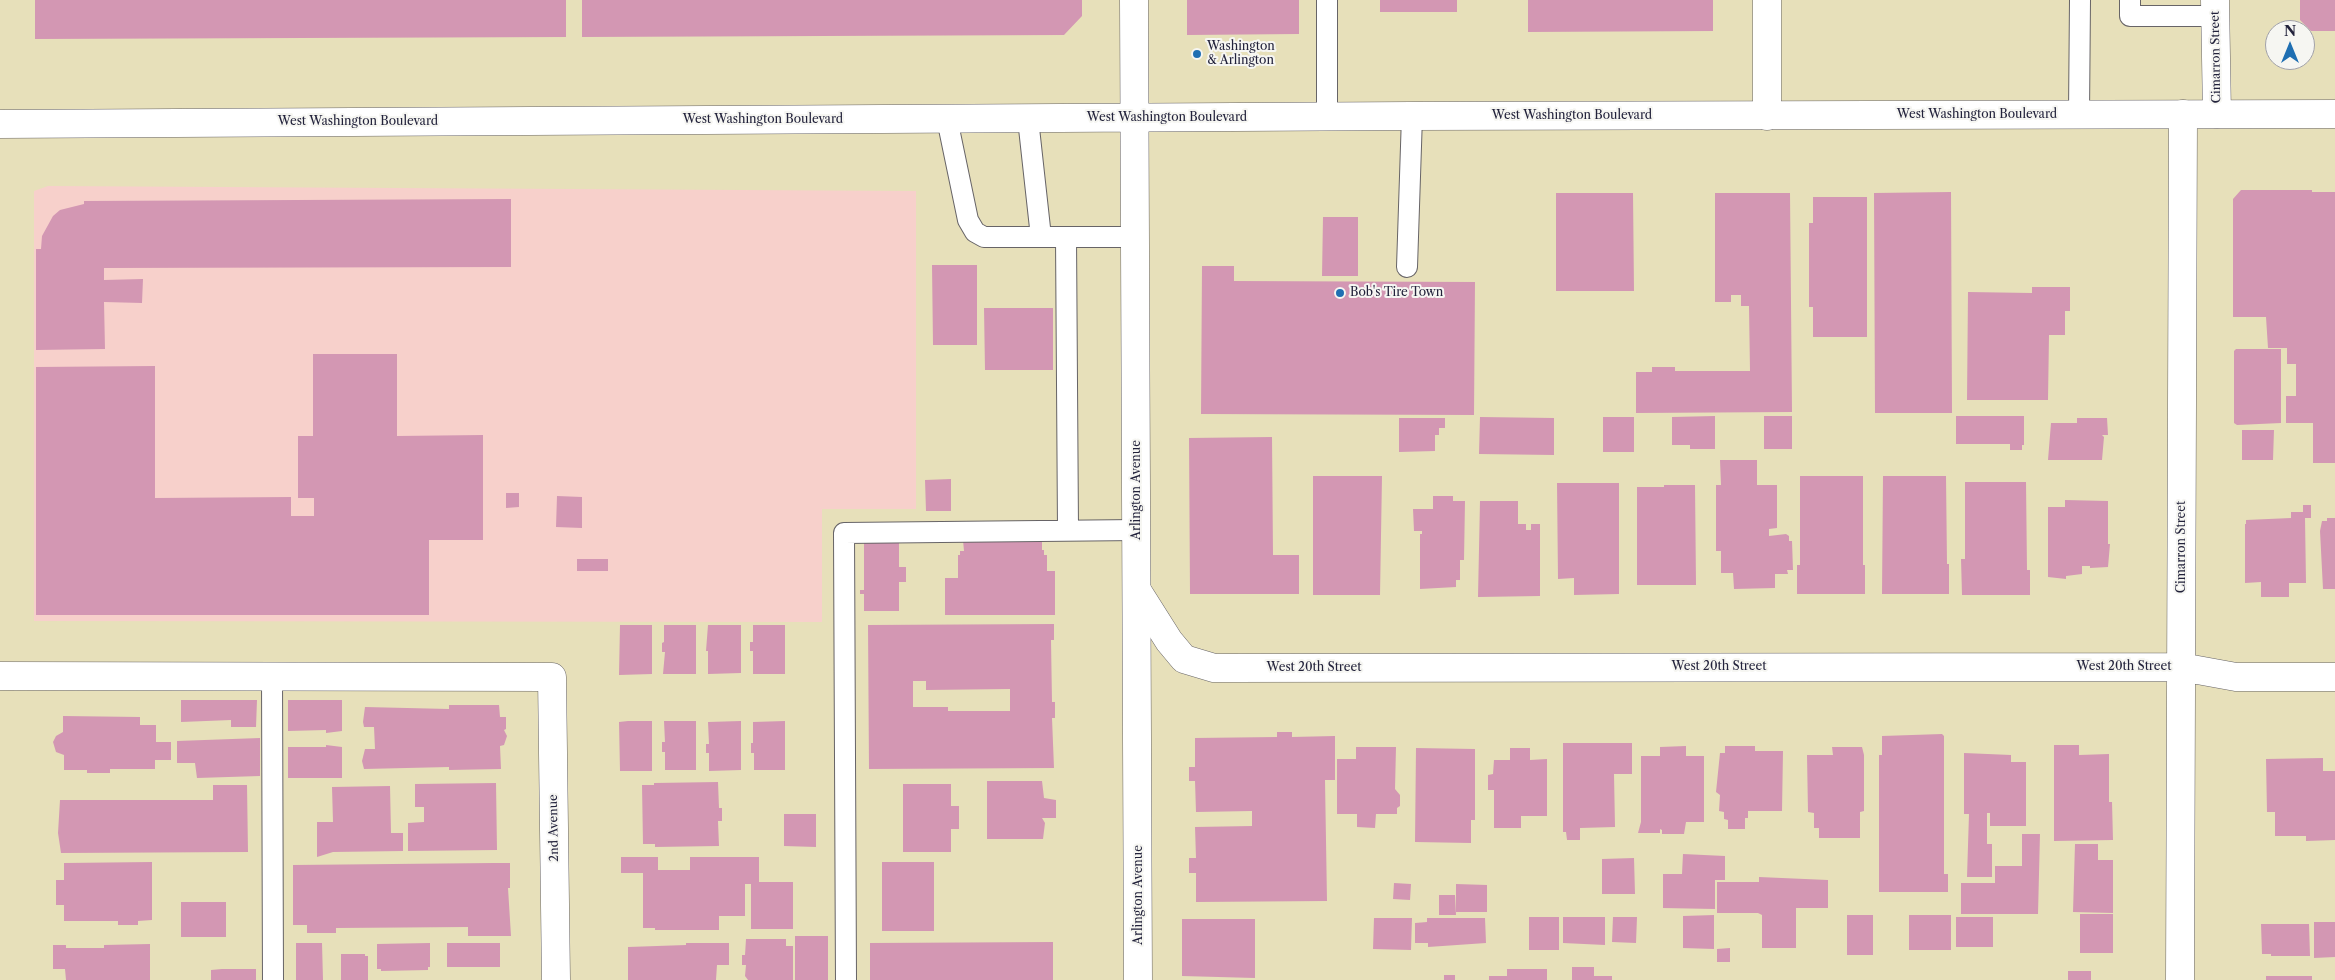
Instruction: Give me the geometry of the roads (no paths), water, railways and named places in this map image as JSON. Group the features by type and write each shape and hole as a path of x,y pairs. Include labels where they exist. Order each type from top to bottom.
{"main road":[{"name":"Arlington Avenue","path":"1134,0 1138,530 1138,980"},
{"path":"1768,0 1768,116"},
{"name":"Cimarron Street","path":"2215,8 2217,114"},
{"name":"Cimarron Street","path":"2180,980 2183,114"},
{"name":"West Washington Boulevard","path":"0,124 1412,116 2335,114"},
{"name":"West 20th Street","path":"1138,592 1169,641 1184,659 1214,668 2181,667 2236,677 2335,677"},
{"path":"0,676 272,676"},
{"name":"2nd Avenue","path":"272,676 552,677 556,980"}],"lane":[{"path":"1327,0 1328,117"},
{"path":"2079,114 2080,0"},
{"path":"2130,0 2130,16 2215,8"},
{"path":"1407,267 1412,116"},
{"path":"947,119 968,220 975,232 984,236 1135,236"},
{"path":"1028,119 1040,236"},
{"path":"1066,236 1068,530"},
{"path":"846,980 844,533 1138,530"},
{"path":"272,676 273,980"}],"place":[{"name":"Washington & Arlington","path":"1197,54"},
{"name":"Bob's Tire Town","path":"1340,293"}]}
